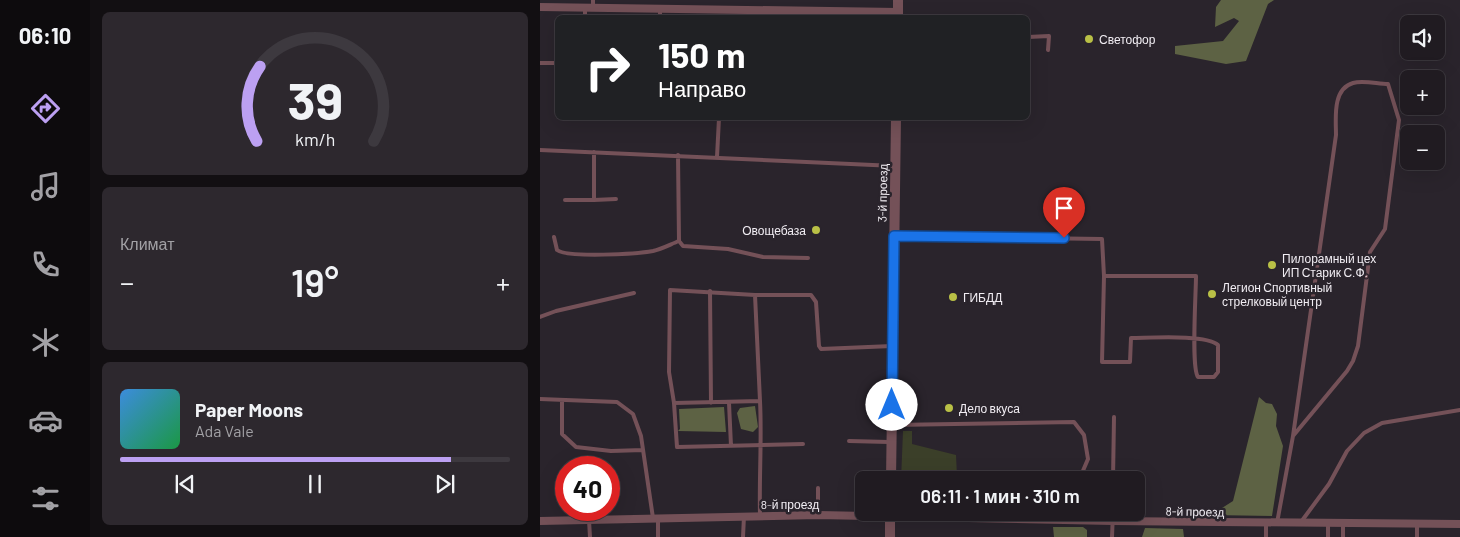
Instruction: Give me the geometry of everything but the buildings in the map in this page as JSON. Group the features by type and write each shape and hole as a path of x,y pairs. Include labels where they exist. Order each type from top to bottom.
{"street":[{"path":"540,7 584,8 593,4 660,9 898,15 898,0"},
{"name":"3-й проезд","path":"891,471 896,120"},
{"name":"8-й проезд","path":"620,519 855,514"},
{"name":"8-й проезд","path":"540,521 555,521"},
{"path":"890,521 890,537"},
{"name":"8-й проезд","path":"1112,521 1460,524"}],"lane":[{"path":"584,8 585,15"},
{"path":"660,9 660,15"},
{"path":"1030,37 1049,36 1048,50"},
{"path":"540,63 555,63"},
{"path":"1277,523 1293,436 1336,135 1336,106 1343,89 1354,83 1388,84 1399,120 1385,228 1370,252 1358,346 1353,361 1346,372 1293,436"},
{"path":"717,157 719,120"},
{"path":"540,150 895,166"},
{"path":"594,152 594,200"},
{"path":"678,155 679,241 683,246 728,249 763,257 808,258"},
{"path":"565,200 616,200"},
{"path":"894,236 1102,239 1104,276 1102,362 1130,362 1131,338 1196,339 1214,342 1218,345 1218,372 1214,378 1198,378 1195,373 1196,339 1196,276 1104,276"},
{"path":"554,237 557,250 562,254 654,251 679,241"},
{"path":"803,444 677,448 674,403 669,372 670,290 710,290 755,295 811,295 814,298 819,346 822,349 893,346"},
{"path":"710,290 711,403"},
{"path":"540,317 556,311 634,293"},
{"path":"755,295 762,445 759,482 760,515"},
{"path":"540,399 617,402 633,414 641,436 658,537"},
{"path":"562,400 562,434 576,447 643,450"},
{"path":"674,403 760,401"},
{"path":"729,403 731,446"},
{"path":"1300,523 1329,484 1347,451 1364,433 1382,424 1460,410"},
{"path":"1113,471 1114,418"},
{"path":"892,425 1074,422 1084,435 1088,459 1083,471"},
{"path":"849,442 892,442"},
{"path":"818,488 818,515"},
{"path":"743,537 744,516"},
{"path":"590,521 590,537"},
{"path":"1112,521 1112,537"},
{"path":"1266,523 1266,537"},
{"path":"1328,523 1328,537"},
{"path":"1343,523 1343,537"},
{"path":"1417,524 1417,537"}],"green space":[{"path":"1221,0 1274,0 1268,4 1246,61 1226,64 1175,54 1175,46 1223,41 1239,21 1234,18 1215,27 1216,7"},
{"path":"1259,397 1266,403 1272,404 1277,414 1276,426 1283,446 1272,516 1211,515 1233,501"},
{"path":"755,406 758,427 753,432 741,429 737,413 740,408"},
{"path":"724,407 726,432 678,431 680,429 679,409"},
{"path":"903,431 912,431 912,444 956,455 957,471 901,471"},
{"path":"1053,527 1083,527 1087,530 1087,537 1054,537"},
{"path":"1145,528 1183,529 1184,537 1142,537"}],"place":[{"name":"Светофор","path":"1089,39"},
{"name":"Овощебаза","path":"816,230"},
{"name":"Пилорамный цех ИП Старик С.Ф.","path":"1272,265"},
{"name":"Легион Спортивный стрелковый центр","path":"1212,294"},
{"name":"ГИБДД","path":"953,297"},
{"name":"Дело вкуса","path":"949,408"}],"route":[{"path":"892,405 894,236 1064,238"}]}
